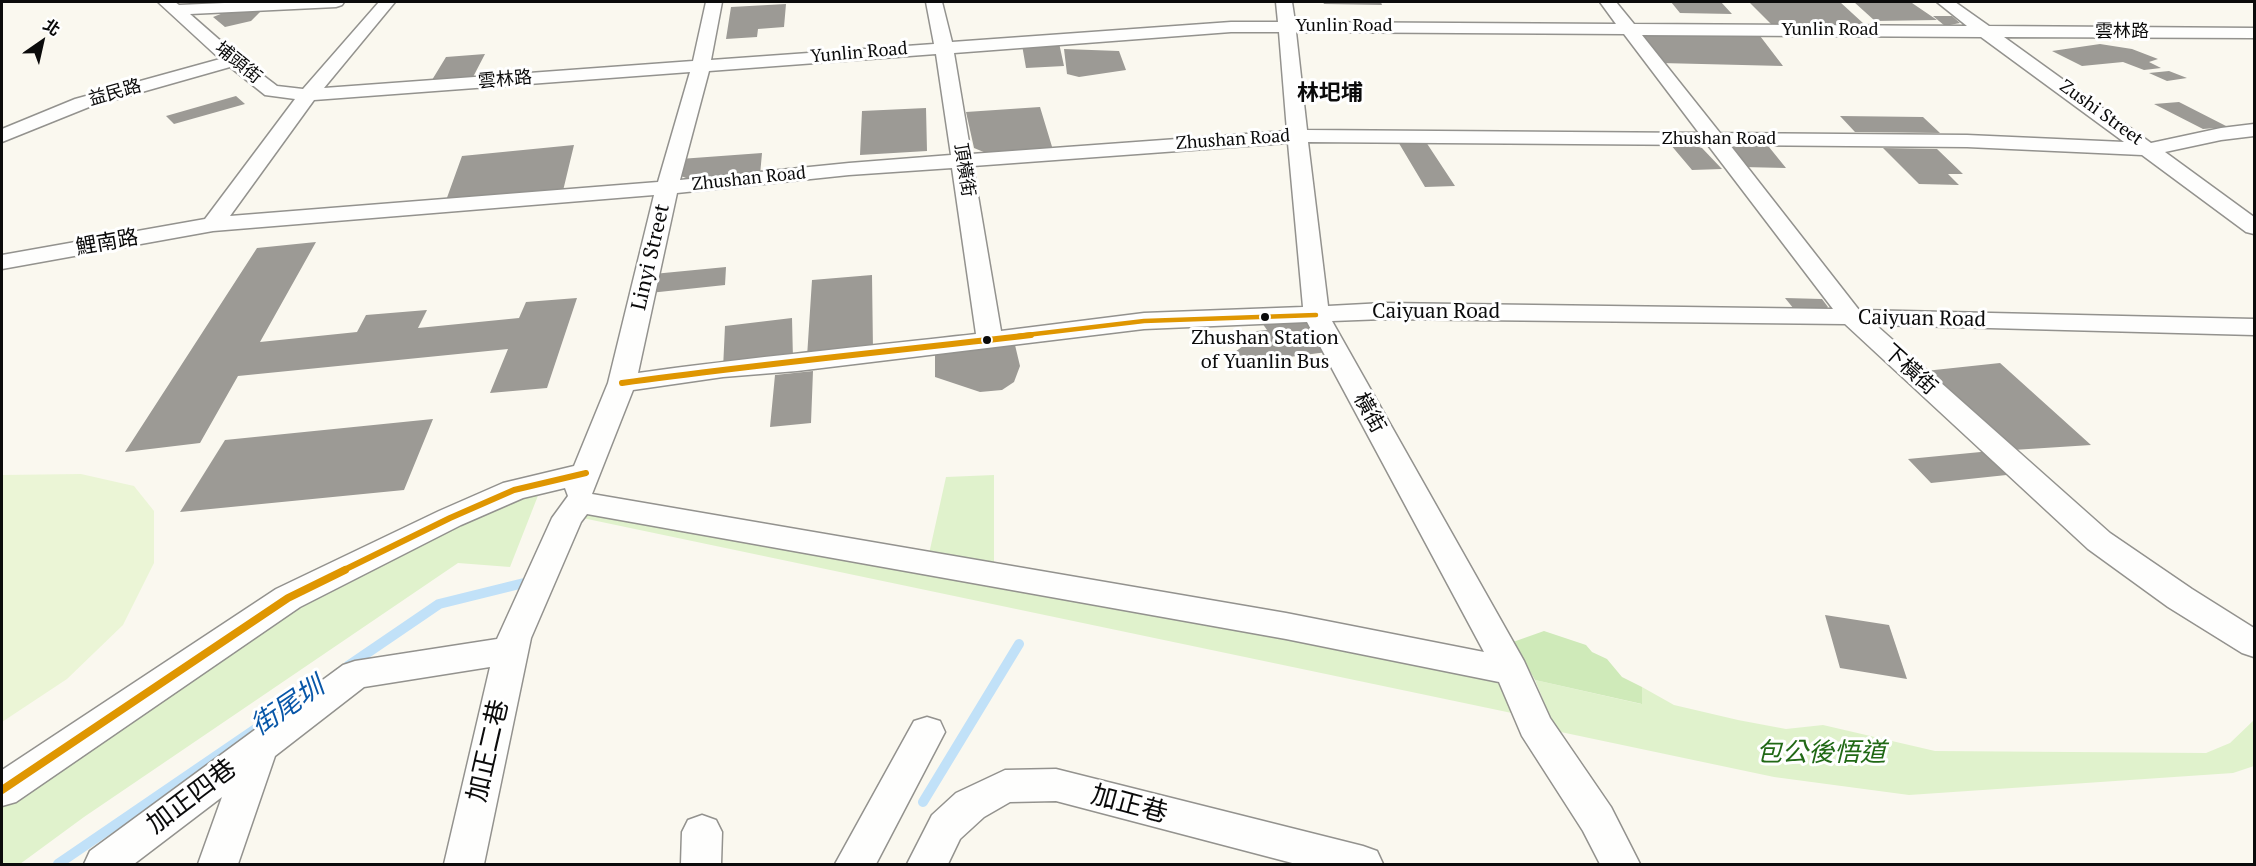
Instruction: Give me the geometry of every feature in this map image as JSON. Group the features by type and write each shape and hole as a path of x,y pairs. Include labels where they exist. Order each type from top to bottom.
{"street":[{"path":"171,6 336,2"},
{"path":"213,224 308,95 387,2"},
{"name":"Linyi Street","path":"583,488 622,383 667,188 702,66 714,2"},
{"name":"頂橫街","path":"934,2 944,47 990,340"},
{"name":"橫街","path":"1284,2 1316,315 1512,671 1535,725 1597,819 1620,864"},
{"name":"下橫街","path":"1608,2 1716,138 1851,317 2099,541 2180,598 2254,644"},
{"name":"Zushi Street","path":"1946,2 2254,226"},
{"name":"埔頭街","path":"171,6 233,62 272,92 308,95"},
{"name":"Yunlin Road","path":"702,66 1231,27 1989,32"},
{"name":"雲林路","path":"1989,32 2254,33"},
{"name":"益民路","path":"2,136 82,103 233,62"},
{"name":"雲林路","path":"308,95 702,66"},
{"name":"Zhushan Road","path":"213,224 667,188 797,174 1296,136 1967,141 2151,149 2221,134 2254,130"},
{"name":"鯉南路","path":"7,262 213,224"},
{"name":"Caiyuan Road","path":"622,383 723,369 797,363 1144,321 1384,311 1851,317 2254,327"},
{"path":"2,790 288,598 450,518 514,490 583,488 1512,671"},
{"name":"加正二巷","path":"464,864 513,644 567,518 583,488"},
{"name":"加正四巷","path":"104,864 355,675 513,644"},
{"path":"855,864 927,732"},
{"path":"218,864 260,746"},
{"name":"加正巷","path":"927,864 946,827 970,805 1005,786 1056,785 1363,864"}],"green space":[{"path":"81,474 134,486 154,511 154,563 123,625 67,679 2,722 2,475"},
{"path":"994,475 994,574 927,563 946,477"},
{"path":"541,488 510,567 458,563 84,817 20,864 2,864 2,803 288,602"},
{"path":"581,506 1507,674 1526,716 573,516"},
{"path":"1544,631 1586,645 1592,652 1607,659 1622,677 1642,687 1642,704 1535,680 1513,642"},
{"name":"包公後悟道","path":"1535,680 1641,704 1642,687 1674,705 1738,720 1786,729 1823,725 1935,751 2206,753 2230,743 2254,720 2254,766 2233,773 1909,795 1774,777 1556,731"}],"building":[{"path":"1323,2 1381,2 1382,5 1324,4"},
{"path":"1671,2 1721,2 1732,14 1680,13"},
{"path":"1749,2 1840,2 1864,24 1771,24"},
{"path":"1854,2 1912,3 1937,20 1875,21"},
{"path":"786,4 784,27 758,29 757,37 726,39 731,7"},
{"path":"264,8 251,21 225,27 213,17 231,10"},
{"path":"1933,16 1952,16 1960,23 1945,26"},
{"path":"1636,32 1757,32 1783,66 1661,63"},
{"path":"1059,43 1064,66 1026,68 1022,45"},
{"path":"2100,44 2132,49 2158,59 2149,62 2161,68 2144,70 2123,62 2082,66 2052,51"},
{"path":"1064,49 1119,51 1126,70 1079,77 1067,74"},
{"path":"485,54 473,77 432,80 446,57"},
{"path":"2169,71 2187,78 2167,81 2149,73"},
{"path":"236,96 245,104 174,124 166,116"},
{"path":"2179,102 2228,127 2203,129 2154,104"},
{"path":"1040,107 1053,150 991,155 974,148 966,112"},
{"path":"926,108 927,151 860,155 862,111"},
{"path":"1840,116 1923,117 1940,133 1855,132"},
{"path":"1424,139 1455,186 1425,187 1397,140"},
{"path":"1686,143 1702,148 1722,169 1692,170 1670,144"},
{"path":"574,145 562,195 444,206 462,156"},
{"path":"1738,145 1769,147 1786,168 1743,167 1731,148"},
{"path":"1883,148 1937,149 1963,174 1948,174 1959,185 1919,184"},
{"path":"762,153 760,175 691,180 676,174 680,159"},
{"path":"316,242 260,342 357,332 366,315 427,310 418,328 519,318 526,302 577,298 547,388 490,393 508,349 238,376 200,443 125,452 257,248"},
{"path":"726,267 725,285 640,294 643,275"},
{"path":"872,275 873,351 807,357 812,280"},
{"path":"1785,298 1822,299 1828,307 1821,315 1798,314"},
{"path":"792,318 793,360 723,369 725,326"},
{"path":"1260,320 1309,322 1327,352 1274,359 1253,366 1234,366 1229,360 1235,352 1257,331 1267,330"},
{"path":"1015,345 1020,366 1014,382 1002,390 980,392 935,377 935,353"},
{"path":"2000,363 2091,445 2013,450 1925,371"},
{"path":"813,371 811,423 770,427 775,375"},
{"path":"433,419 404,490 180,512 225,440"},
{"path":"1991,451 2016,474 1931,483 1908,459"},
{"path":"1825,615 1889,625 1907,679 1840,668"}],"waterway":[{"name":"街尾圳","path":"348,666 439,604 532,581"},
{"path":"923,802 1019,644"},
{"name":"街尾圳","path":"58,864 263,724"}],"transit line":[{"path":"622,383 723,369 797,363 1144,321 1316,315"},
{"path":"2,790 288,598 450,518 514,490 586,473"}],"place":[{"name":"Zhushan Station of Yuanlin Bus","path":"1265,317"}],"district":[{"name":"林圯埔","path":"1330,94"}]}
